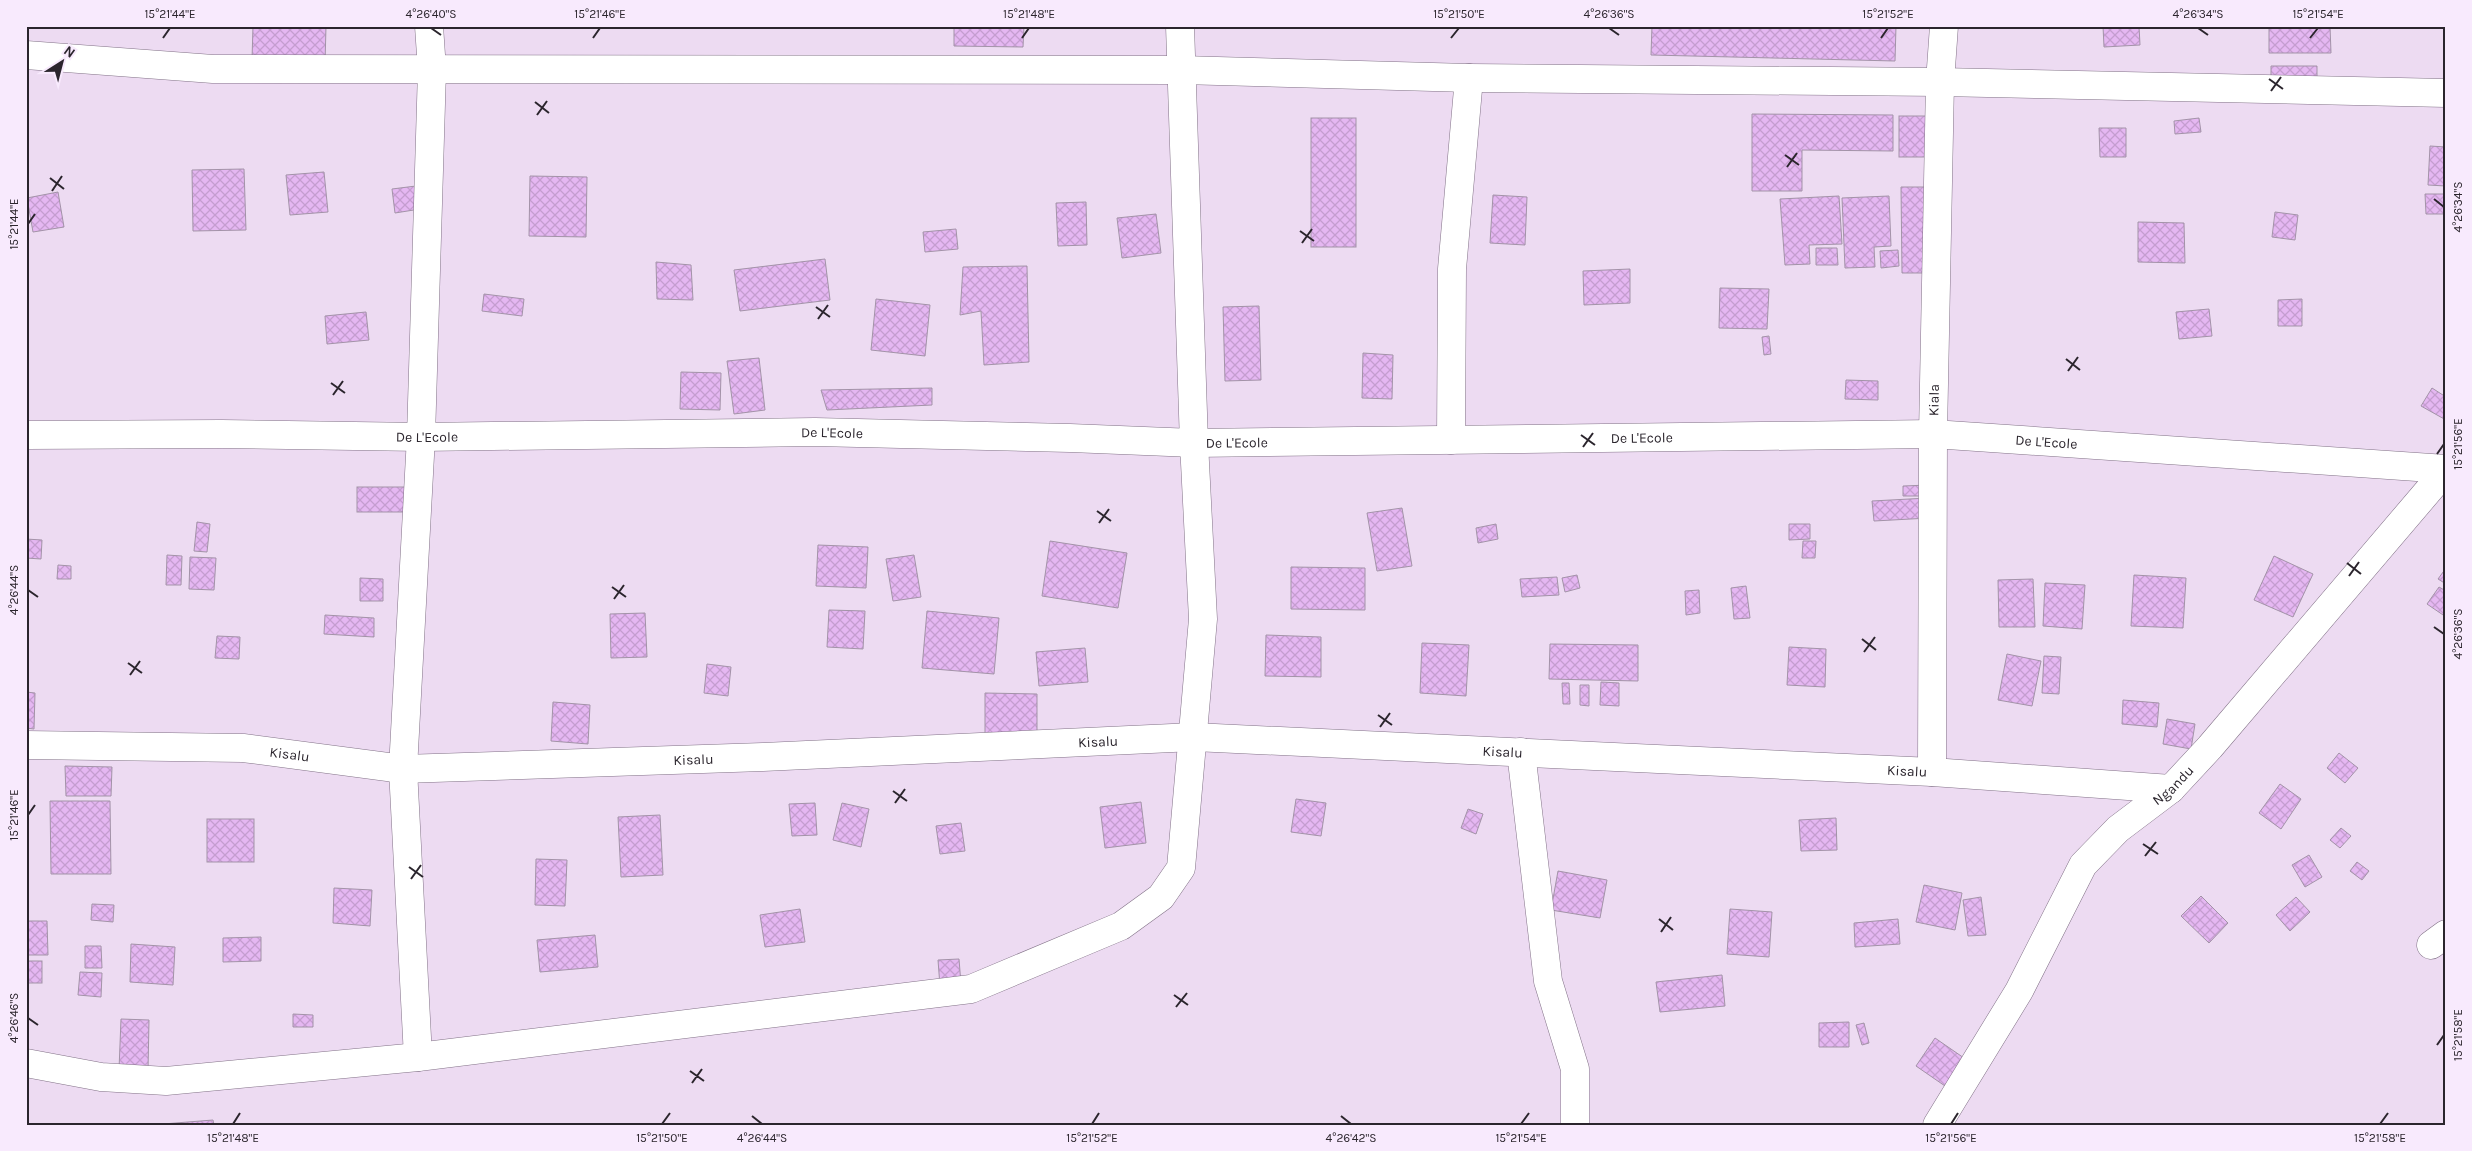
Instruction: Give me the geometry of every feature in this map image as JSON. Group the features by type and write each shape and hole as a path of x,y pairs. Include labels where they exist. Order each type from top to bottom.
{"street":[{"path":"418,1056 404,769 421,437 432,70 429,26"},
{"path":"26,1063 101,1077 166,1081 418,1056 971,989 1121,926 1161,898 1181,868 1203,619 1194,443 1180,26"},
{"name":"Kiala","path":"1932,772 1933,434 1940,82 1944,26"},
{"path":"26,55 213,69 1180,70 1469,78 1940,82 2446,93"},
{"path":"1451,440 1452,269 1469,78"},
{"name":"De L'Ecole","path":"26,435 421,437 815,432 1194,443 1933,434 2446,470"},
{"name":"Ngandu","path":"1937,1125 2019,991 2084,865 2118,829 2170,789 2210,747 2446,470"},
{"name":"Kisalu","path":"26,745 243,748 404,769 772,756 1194,737 1932,772 2170,789"},
{"path":"1520,752 1548,981 1575,1069 1575,1125"}],"building":[{"path":"253,26 326,26 325,64 252,60"},
{"path":"954,26 1024,26 1023,47 954,46"},
{"path":"1652,26 1896,26 1895,61 1651,55"},
{"path":"2103,26 2139,26 2140,45 2104,47"},
{"path":"2269,26 2330,26 2331,53 2269,53"},
{"path":"2271,66 2317,66 2317,89 2271,88"},
{"path":"1752,114 1893,115 1893,151 1802,150 1802,191 1752,191"},
{"path":"1899,116 1930,116 1930,157 1899,157"},
{"path":"1311,118 1356,118 1356,247 1311,247"},
{"path":"2199,118 2201,132 2175,134 2174,121"},
{"path":"2099,128 2126,128 2126,157 2100,157"},
{"path":"2430,146 2446,147 2446,186 2428,185"},
{"path":"244,169 246,230 193,231 192,170"},
{"path":"324,172 328,212 290,215 286,175"},
{"path":"530,176 587,177 586,237 529,236"},
{"path":"416,186 420,209 395,213 392,189"},
{"path":"1901,187 1930,187 1931,273 1902,273"},
{"path":"58,192 64,227 33,232 27,198"},
{"path":"2425,194 2446,194 2446,214 2426,214"},
{"path":"1493,195 1527,197 1525,245 1490,243"},
{"path":"1839,196 1842,244 1809,245 1810,264 1785,265 1780,199"},
{"path":"1889,196 1891,246 1874,247 1875,267 1845,268 1842,198"},
{"path":"1086,202 1087,245 1058,246 1056,203"},
{"path":"2275,212 2298,215 2295,240 2272,237"},
{"path":"1156,214 1161,253 1122,258 1117,218"},
{"path":"2138,222 2184,223 2185,263 2138,262"},
{"path":"956,229 958,249 925,252 923,232"},
{"path":"1816,248 1837,248 1838,265 1816,265"},
{"path":"1898,250 1899,266 1881,268 1880,251"},
{"path":"825,259 830,300 740,311 734,270"},
{"path":"656,262 691,265 693,300 657,299"},
{"path":"1027,266 1029,362 984,365 981,311 960,315 963,267"},
{"path":"1630,269 1630,303 1584,305 1583,271"},
{"path":"1720,288 1769,289 1767,329 1719,328"},
{"path":"484,294 524,299 522,316 482,311"},
{"path":"876,299 930,305 925,356 871,350"},
{"path":"2302,299 2302,326 2278,326 2278,300"},
{"path":"1259,306 1261,380 1225,381 1223,307"},
{"path":"2209,309 2212,336 2179,339 2176,312"},
{"path":"366,312 369,340 327,344 325,316"},
{"path":"1769,336 1771,354 1764,355 1762,337"},
{"path":"1363,353 1393,355 1392,399 1362,398"},
{"path":"759,358 765,410 734,414 727,361"},
{"path":"681,372 721,373 720,410 680,409"},
{"path":"1846,380 1878,381 1878,400 1845,399"},
{"path":"932,388 932,405 827,410 821,390"},
{"path":"2432,388 2446,397 2446,420 2421,406"},
{"path":"1929,485 1929,496 1903,496 1903,486"},
{"path":"357,487 405,487 405,512 357,512"},
{"path":"1928,498 1929,518 1874,521 1872,501"},
{"path":"1402,508 1412,566 1377,571 1367,513"},
{"path":"197,522 210,524 207,552 194,551"},
{"path":"1496,524 1498,539 1478,543 1476,528"},
{"path":"1789,524 1810,524 1810,539 1789,540"},
{"path":"26,539 42,540 41,559 26,558"},
{"path":"1050,541 1127,553 1118,608 1042,596"},
{"path":"1803,541 1816,541 1815,558 1802,558"},
{"path":"818,545 868,547 866,588 816,586"},
{"path":"167,555 182,556 181,585 166,585"},
{"path":"914,555 921,597 893,601 886,559"},
{"path":"2274,556 2313,574 2293,617 2254,600"},
{"path":"190,557 216,558 214,590 189,589"},
{"path":"58,565 71,566 71,579 57,579"},
{"path":"1291,567 1365,568 1365,610 1291,609"},
{"path":"2446,568 2446,584 2438,579"},
{"path":"1577,575 1580,588 1565,592 1562,578"},
{"path":"2134,575 2186,578 2183,628 2131,626"},
{"path":"1557,577 1559,595 1522,597 1520,579"},
{"path":"360,578 383,579 383,601 360,601"},
{"path":"2033,579 2035,627 1999,627 1998,580"},
{"path":"2045,583 2085,585 2082,629 2043,626"},
{"path":"1746,586 1750,618 1734,619 1731,588"},
{"path":"2439,587 2446,591 2446,617 2427,604"},
{"path":"1699,590 1700,613 1686,615 1685,591"},
{"path":"829,610 865,611 863,649 827,647"},
{"path":"927,611 999,618 994,674 922,668"},
{"path":"645,613 647,657 611,658 610,614"},
{"path":"325,615 374,618 374,637 324,634"},
{"path":"1266,635 1321,637 1321,677 1265,676"},
{"path":"217,636 240,637 239,659 215,658"},
{"path":"1422,643 1469,645 1466,696 1420,693"},
{"path":"1550,644 1638,645 1638,681 1549,679"},
{"path":"1789,647 1826,649 1825,687 1787,685"},
{"path":"1085,648 1088,682 1039,686 1036,652"},
{"path":"2007,654 2041,661 2032,706 1998,700"},
{"path":"2044,656 2061,657 2059,694 2042,693"},
{"path":"707,664 731,667 728,696 704,693"},
{"path":"1601,682 1619,683 1619,706 1600,705"},
{"path":"1562,683 1569,683 1570,704 1563,704"},
{"path":"1580,685 1589,685 1589,706 1580,705"},
{"path":"26,692 35,693 34,729 26,728"},
{"path":"985,693 1037,694 1037,735 985,734"},
{"path":"2123,700 2159,703 2157,727 2122,724"},
{"path":"553,702 590,705 588,744 551,741"},
{"path":"2167,719 2195,724 2191,749 2163,744"},
{"path":"2339,753 2358,768 2345,783 2327,768"},
{"path":"65,766 112,767 111,796 66,796"},
{"path":"2280,784 2301,799 2281,829 2259,813"},
{"path":"1296,799 1326,803 1321,836 1291,832"},
{"path":"50,801 110,801 111,874 51,874"},
{"path":"1141,802 1146,843 1105,848 1100,807"},
{"path":"815,803 817,835 792,836 789,804"},
{"path":"842,803 869,809 861,847 833,840"},
{"path":"1468,809 1483,814 1476,834 1461,828"},
{"path":"660,815 663,875 621,877 618,817"},
{"path":"1836,818 1837,850 1801,851 1799,820"},
{"path":"207,819 254,819 254,862 207,862"},
{"path":"961,823 965,851 940,854 936,826"},
{"path":"2341,828 2351,836 2340,848 2330,840"},
{"path":"2309,855 2322,877 2305,887 2292,865"},
{"path":"536,859 567,860 565,906 535,905"},
{"path":"2357,862 2369,871 2362,880 2350,871"},
{"path":"1558,871 1607,880 1600,918 1551,910"},
{"path":"1924,885 1962,893 1955,930 1916,922"},
{"path":"334,888 372,890 370,926 333,923"},
{"path":"2201,896 2228,923 2209,943 2181,916"},
{"path":"1981,897 1986,935 1968,936 1963,900"},
{"path":"2296,897 2310,912 2290,931 2276,915"},
{"path":"92,904 114,905 113,922 91,920"},
{"path":"800,909 805,942 765,947 760,915"},
{"path":"1730,909 1772,912 1769,957 1727,954"},
{"path":"1898,919 1900,944 1855,947 1854,923"},
{"path":"26,921 47,921 48,955 26,955"},
{"path":"595,935 598,967 540,972 537,940"},
{"path":"261,937 261,961 223,962 223,938"},
{"path":"131,944 175,947 173,985 130,982"},
{"path":"85,946 101,946 102,968 85,968"},
{"path":"959,959 961,984 940,986 938,960"},
{"path":"26,961 42,961 42,983 26,983"},
{"path":"80,972 102,973 101,997 78,995"},
{"path":"1722,975 1725,1006 1660,1012 1656,982"},
{"path":"293,1014 313,1015 313,1027 293,1027"},
{"path":"121,1019 149,1020 148,1071 119,1070"},
{"path":"1849,1022 1849,1047 1819,1047 1819,1023"},
{"path":"1864,1023 1869,1043 1862,1045 1856,1025"},
{"path":"1935,1038 1964,1058 1945,1086 1916,1066"},
{"path":"213,1120 214,1125 163,1124"}]}
